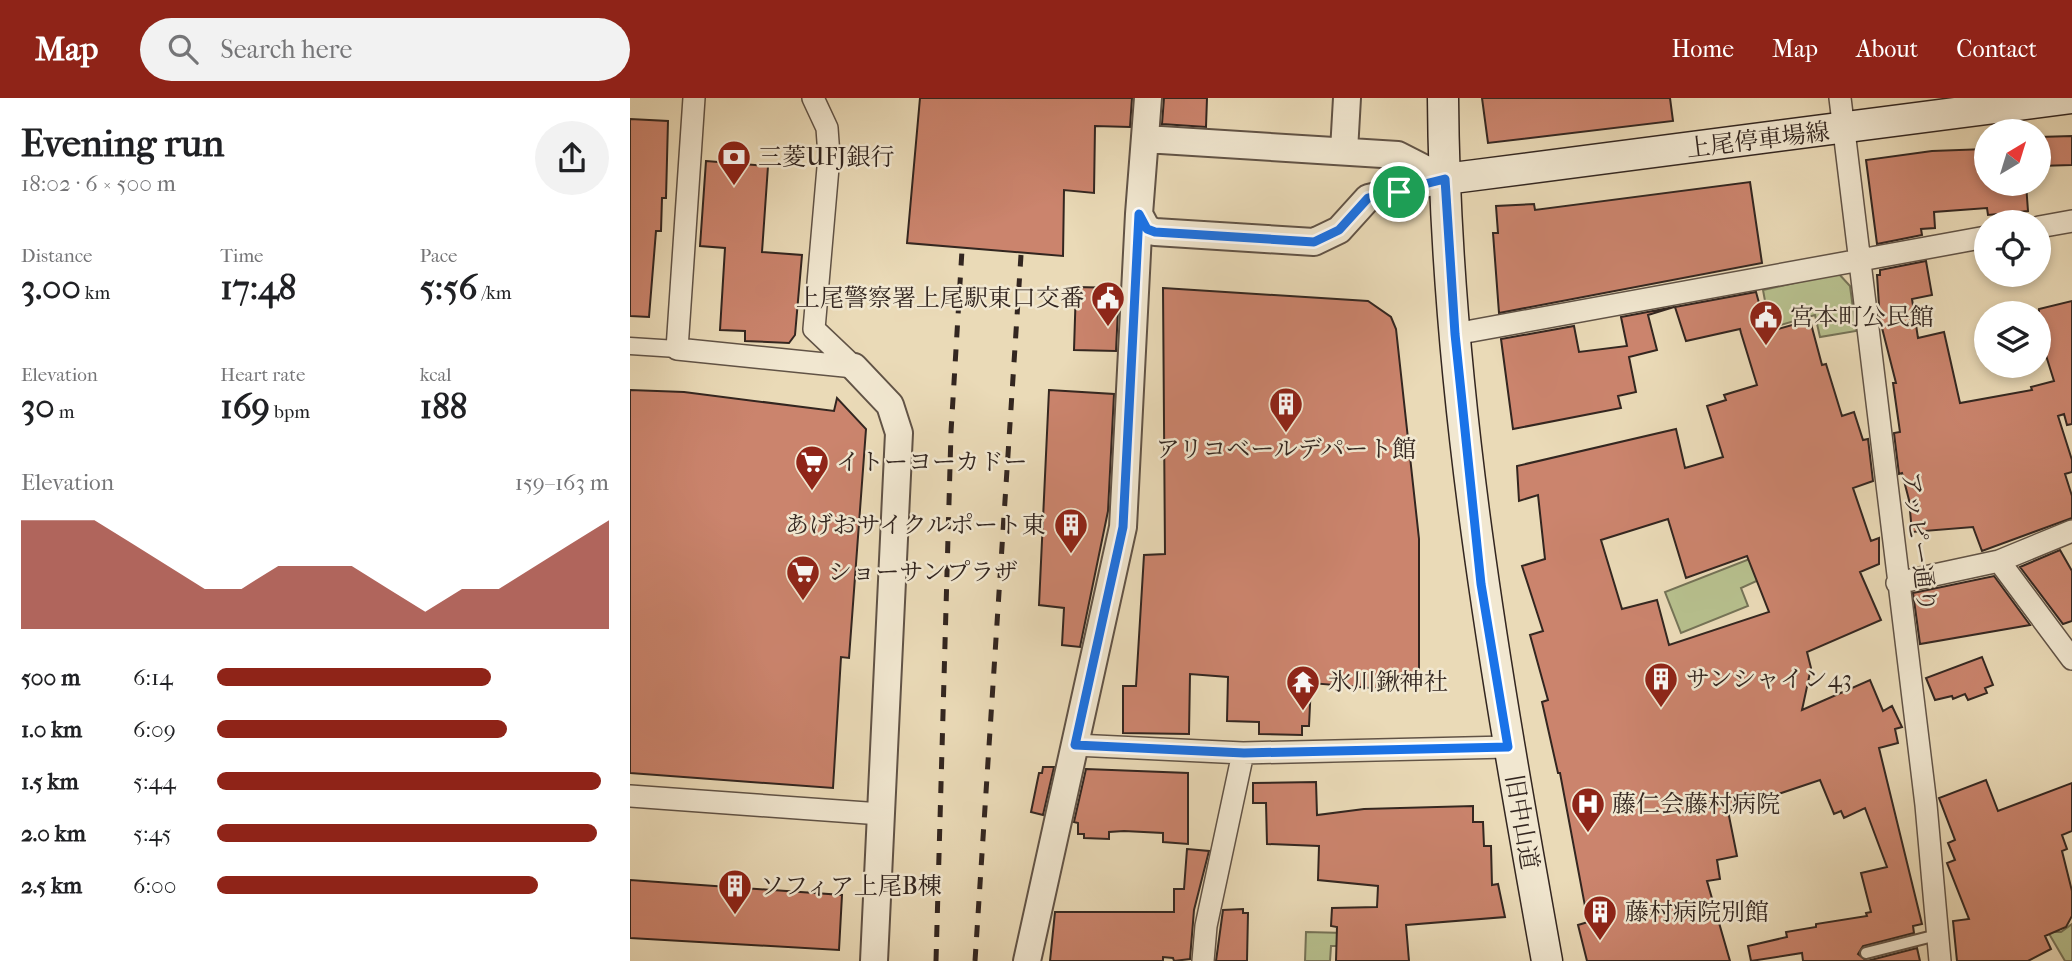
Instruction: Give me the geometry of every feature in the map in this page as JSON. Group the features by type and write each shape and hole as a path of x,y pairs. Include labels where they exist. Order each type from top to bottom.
{"main road":[{"name":"旧中山道","path":"1443,98 1445,179 1455,334 1481,584 1547,961"},
{"name":"上尾停車場線","path":"1445,179 1844,130 2071,98"}],"street":[{"path":"677,349 694,98"},
{"path":"813,98 827,128 829,156 814,329 890,405 899,432 874,961"},
{"path":"1027,961 1123,527 1139,214 1148,98"},
{"path":"1344,151 1347,98"},
{"name":"アッピー通り","path":"1840,98 1926,805 1940,961"},
{"path":"1145,139 1398,155 1445,179"},
{"path":"1139,214 1147,229 1155,232 1314,242 1339,230 1368,198 1445,179"},
{"path":"2051,225 2072,221"},
{"path":"1455,334 1974,239"},
{"path":"630,346 854,367"},
{"path":"1897,583 1999,561 2072,531"},
{"path":"1999,561 2072,659"},
{"path":"1075,745 1244,753 1508,747"},
{"path":"1203,961 1206,926 1244,753"},
{"path":"630,796 881,814"}],"lane":[{"path":"1866,953 1937,935"}],"green space":[{"path":"1838,273 1850,286 1856,331 1820,337 1815,315 1770,328 1763,290"},
{"path":"1752,558 1761,579 1741,588 1748,606 1681,633 1665,592"},
{"path":"2072,924 2072,961 2065,961 2048,932 2061,932"},
{"path":"1306,932 1345,933 1344,946 1331,946 1330,961 1305,961"}],"building":[{"path":"920,98 1132,98 1130,127 1095,126 1094,193 1064,190 1063,256 907,243"},
{"path":"1164,98 1207,98 1206,127 1162,124"},
{"path":"1482,98 1670,98 1673,121 1488,143"},
{"path":"630,119 668,121 666,198 662,198 661,231 656,231 649,317 630,316"},
{"path":"2072,136 2072,165 2051,166 2051,137"},
{"path":"1974,149 1974,196 2027,196 2028,210 1987,208 1934,212 1935,228 1921,229 1922,235 1877,244 1866,160 1932,151"},
{"path":"706,161 768,166 762,252 802,255 795,335 789,343 745,341 745,331 720,330 725,248 700,246"},
{"path":"1750,182 1762,263 1499,313 1493,233 1498,233 1496,206 1534,204 1535,210"},
{"path":"1926,261 1932,295 1912,299 1918,338 1944,332 1960,403 2032,390 2031,387 2054,381 2051,371 2051,306 2072,301 2072,424 2067,425 2064,414 2058,416 2072,460 2072,472 2065,474 2072,496 2072,518 1982,551 1973,527 1912,532 1909,500 1902,473 1899,474 1894,433 1900,432 1893,383 1896,383 1880,320 1877,275 1880,275 1880,270"},
{"path":"1076,287 1119,288 1116,351 1074,350"},
{"name":"アリコベールデパート館","path":"1163,288 1368,301 1391,317 1396,329 1419,539 1419,680 1397,678 1395,690 1311,683 1309,726 1302,726 1302,735 1259,734 1259,722 1227,721 1228,677 1190,674 1189,734 1123,733 1123,686 1136,686 1144,555 1165,554"},
{"path":"1756,292 1767,332 1810,320 1822,365 1826,364 1842,416 1854,412 1863,440 1868,439 1873,481 1853,488 1871,541 1879,538 1879,564 1860,572 1881,620 1807,652 1811,668 1802,710 1870,680 1883,711 1892,706 1902,727 1895,729 1898,743 1879,748 1922,924 1913,926 1914,933 1863,946 1858,954 1867,961 1803,961 1802,953 1751,961 1748,946 1787,937 1786,932 1867,916 1866,913 1871,912 1861,873 1887,867 1865,808 1844,818 1841,811 1834,814 1820,780 1728,811 1737,856 1717,860 1720,879 1707,881 1730,961 1587,961 1578,925 1588,922 1560,773 1542,702 1548,700 1530,635 1543,631 1522,566 1545,559 1538,495 1519,501 1517,466 1676,429 1685,468 1723,457 1707,406 1726,400 1724,395 1757,385 1740,329 1686,341 1675,307","holes":["1668,519 1686,578 1747,556 1769,612 1669,645 1657,600 1622,609 1601,540"]},
{"path":"1674,307 1648,315 1657,350 1629,357 1636,392 1618,396 1621,408 1513,429 1501,339 1574,326 1579,352 1627,346 1621,317"},
{"path":"630,390 684,392 834,411 837,398 866,429 849,658 841,657 833,788 630,773"},
{"name":"あげおサイクルポート東","path":"1049,390 1114,394 1108,511 1080,647 1062,645 1064,608 1039,605"},
{"path":"2060,550 2072,571 2072,621 2063,624 2020,567"},
{"path":"1994,576 2030,625 1920,644 1913,593"},
{"path":"1982,657 1993,685 1985,688 1987,693 1968,700 1965,694 1953,699 1952,696 1935,700 1926,678"},
{"path":"1043,767 1054,767 1043,815 1031,812 1039,773 1042,773"},
{"path":"1086,769 1188,773 1188,844 1163,842 1163,833 1109,832 1109,839 1084,838 1084,834 1078,834 1078,823 1074,822"},
{"path":"1986,780 1998,811 2072,783 2072,831 2062,835 2067,849 2062,851 2072,891 2072,916 2066,927 2045,936 2051,949 2028,961 1957,961 1953,921 1969,919 1947,863 1955,860 1948,843 1955,840 1939,798"},
{"path":"1316,782 1317,815 1364,809 1473,806 1473,822 1483,822 1484,846 1491,846 1492,885 1498,884 1505,917 1406,925 1409,961 1336,961 1337,927 1331,926 1332,908 1377,907 1378,886 1318,880 1319,846 1267,844 1266,803 1253,803 1253,783"},
{"path":"1187,849 1209,851 1194,910 1190,959 1174,961 1173,958 1163,957 1163,961 1050,961 1055,912 1174,912 1174,889 1184,889"},
{"name":"ソフィア上尾B棟","path":"630,880 842,895 839,950 630,938"},
{"path":"1243,909 1243,913 1248,913 1247,961 1216,961 1223,910"},
{"path":"1917,948 1920,961 1867,961"}],"railway":[{"path":"936,961 951,432 962,250"},
{"path":"975,961 1021,255"}],"place":[{"name":"三菱UFJ銀行","path":"734,187"},
{"name":"上尾警察署上尾駅東口交番","path":"1108,328"},
{"name":"宮本町公民館","path":"1766,347"},
{"name":"アリコベールデパート館","path":"1286,434"},
{"name":"イトーヨーカドー","path":"812,492"},
{"name":"あげおサイクルポート東","path":"1071,555"},
{"name":"ショーサンプラザ","path":"803,602"},
{"name":"サンシャイン43","path":"1661,709"},
{"name":"氷川鍬神社","path":"1303,712"},
{"name":"藤仁会藤村病院","path":"1588,834"},
{"name":"ソフィア上尾B棟","path":"735,916"},
{"name":"藤村病院別館","path":"1600,942"}],"route":[{"path":"1445,179 1455,334 1481,584 1508,747 1244,753 1075,745 1123,527 1139,214 1147,229 1155,232 1314,242 1339,230 1357,207 1368,198 1381,193 1399,192 1445,179"}]}
